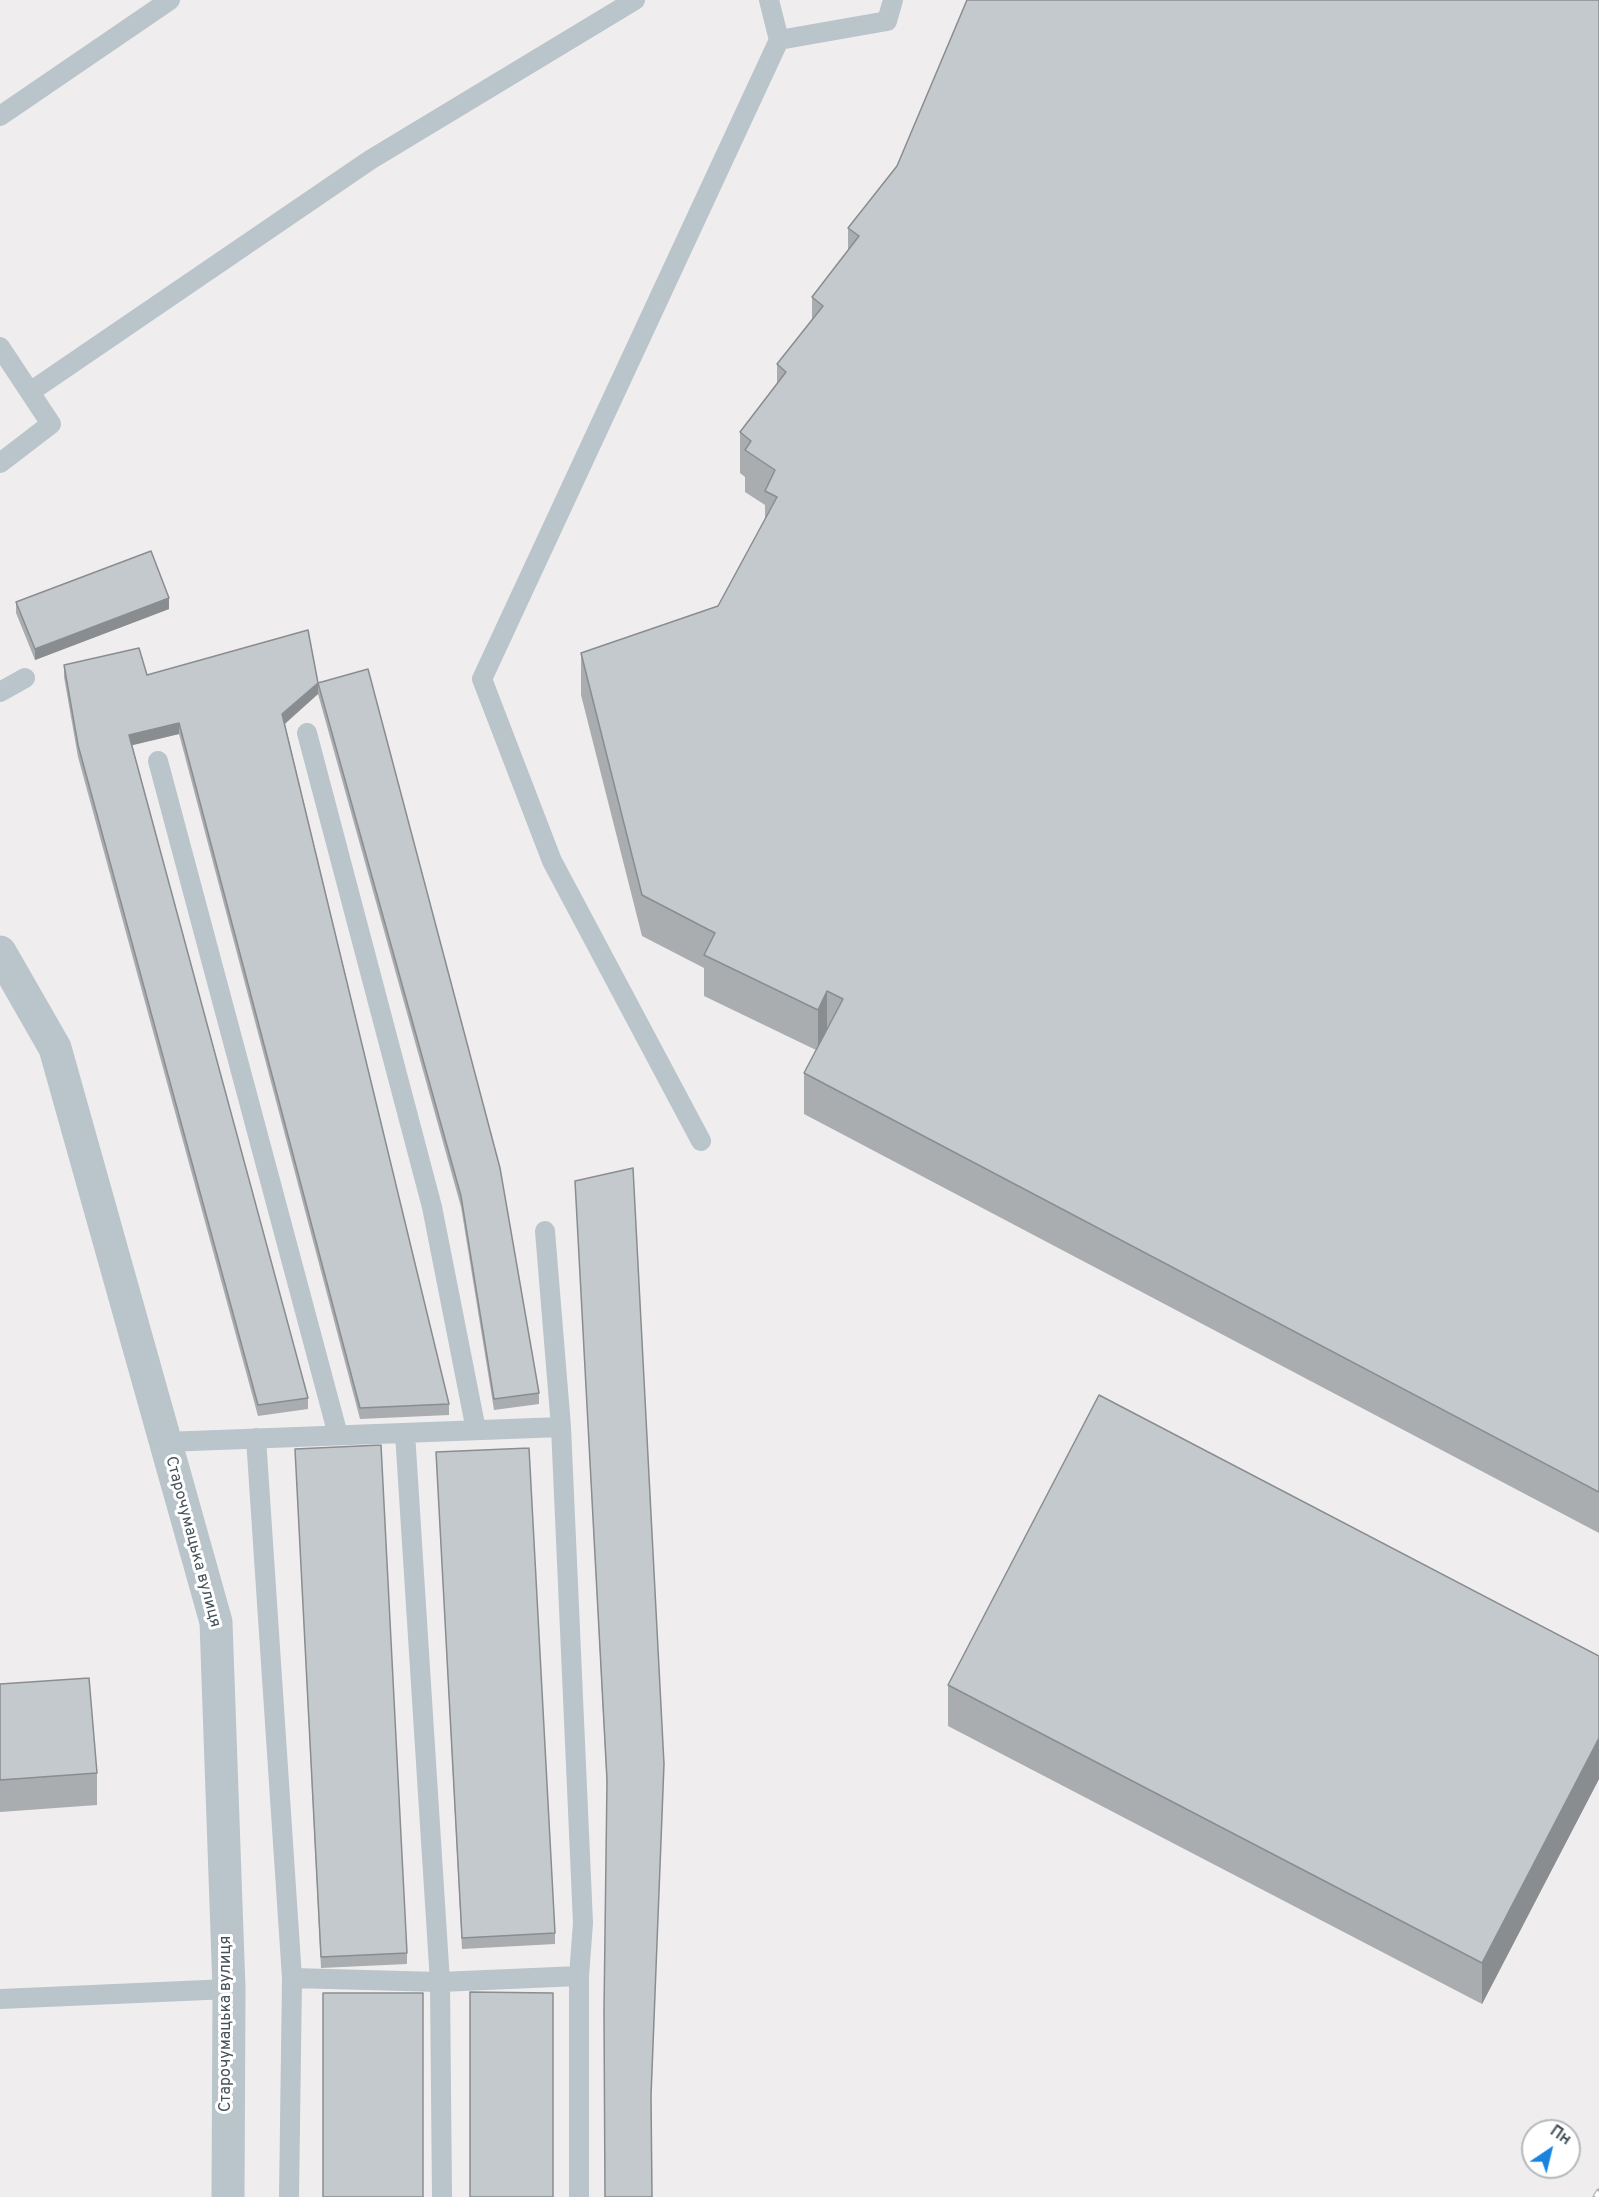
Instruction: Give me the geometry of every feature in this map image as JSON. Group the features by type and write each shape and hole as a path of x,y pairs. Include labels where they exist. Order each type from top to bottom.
{"street":[{"name":"Старочумацька вулиця","path":"0,952 55,1048 216,1622 229,1989 228,2197"}],"lane":[{"path":"0,116 170,0"},
{"path":"30,392 370,160 635,0"},
{"path":"701,1141 552,861 482,679 779,40 768,0"},
{"path":"779,40 887,21 893,0"},
{"path":"0,347 51,424 0,463"},
{"path":"0,692 26,678"},
{"path":"307,734 432,1207 476,1430"},
{"path":"158,761 338,1435"},
{"path":"544,1231 561,1427 583,1923 579,1976 579,2197"},
{"path":"165,1442 561,1427"},
{"path":"405,1433 440,1982 442,2197"},
{"path":"256,1438 292,1978 289,2197"},
{"path":"292,1978 440,1982 579,1976"},
{"path":"0,1999 229,1989"}],"building":[{"path":"967,0 1599,0 1599,1492 804,1073 843,999 827,991 818,1010 704,955 715,933 642,895 581,653 718,606 777,497 765,491 775,470 745,450 751,441 740,432 786,372 777,364 823,306 812,297 859,236 848,228 897,166"},
{"path":"151,551 169,598 35,649 16,602"},
{"path":"308,630 318,683 282,714 449,1404 360,1408 179,723 129,735 308,1398 258,1405 78,745 64,665 139,648 147,675"},
{"path":"368,669 500,1168 539,1393 494,1399 461,1196 318,683"},
{"path":"633,1168 664,1764 651,2096 652,2197 605,2197 604,2011 607,1780 575,1181"},
{"path":"1099,1395 1599,1656 1599,1738 1482,1963 948,1685"},
{"path":"381,1445 407,1953 321,1957 295,1449"},
{"path":"529,1448 555,1933 462,1938 436,1452"},
{"path":"89,1678 97,1773 0,1780 0,1684"},
{"path":"470,1992 553,1993 553,2197 470,2197"},
{"path":"323,1993 423,1993 423,2197 323,2197"}],"railway":[{"path":"1596,2197 1599,2192"}]}
